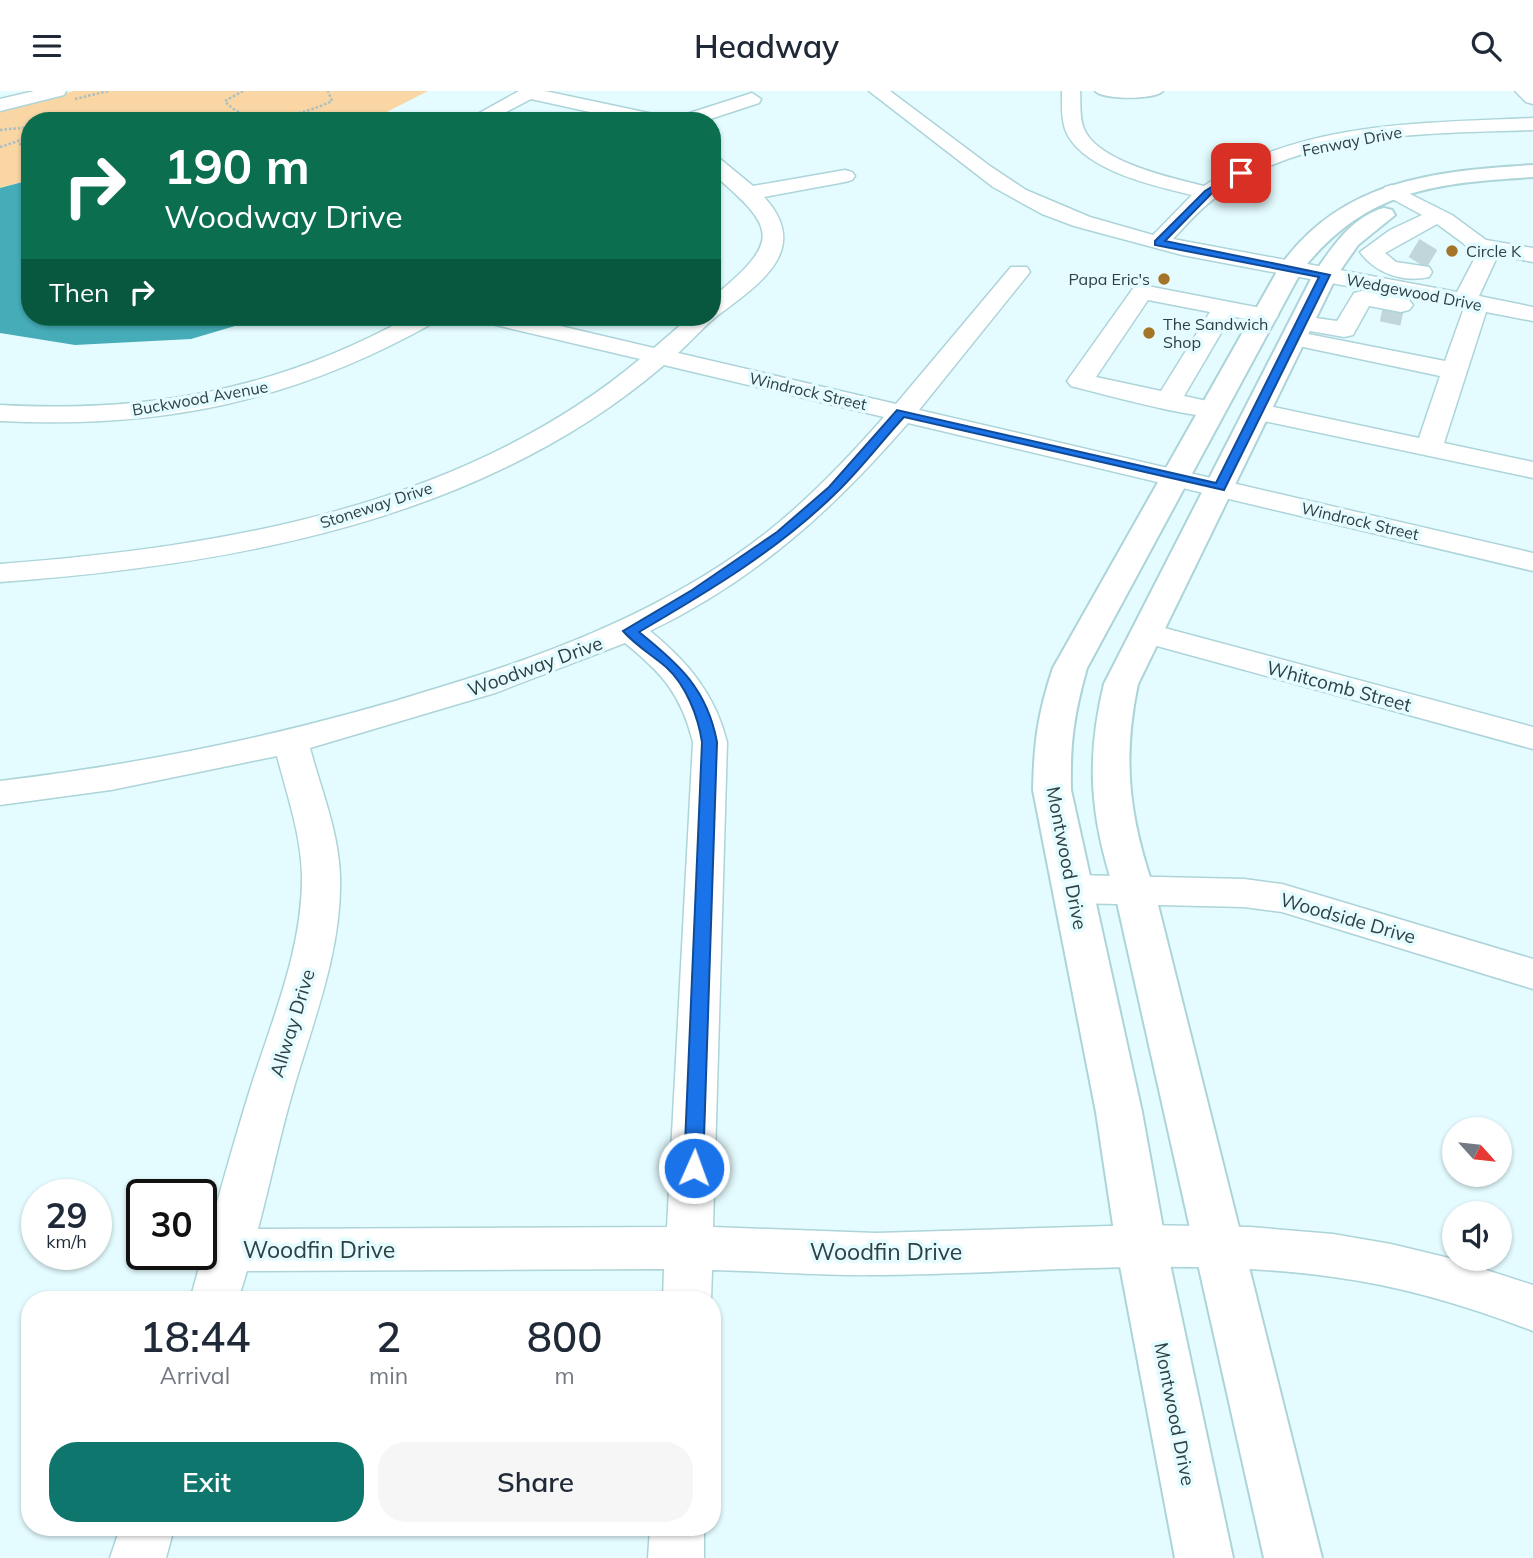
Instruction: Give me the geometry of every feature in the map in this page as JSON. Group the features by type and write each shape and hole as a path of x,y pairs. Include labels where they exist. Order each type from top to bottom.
{"main road":[{"name":"Montwood Drive","path":"1438,272 1453,177 1533,171"},
{"name":"Montwood Drive","path":"1438,272 1458,192 1533,185"},
{"name":"Montwood Drive","path":"1204,1558 1141,1245 1119,1112 1052,790 1052,741 1057,709 1070,668 1238,364 1283,299 1304,250 1325,227 1350,210 1438,272"},
{"name":"Montwood Drive","path":"1283,299 1438,272"},
{"name":"Montwood Drive","path":"1283,299 1275,378 1121,684 1108,751 1110,806 1120,850 1134,889 1293,1558"},
{"path":"1238,364 1275,378"}],"street":[{"path":"0,104 57,91"},
{"path":"878,91 999,182 1020,194 1078,220 1283,299 1455,371"},
{"path":"1071,91 1074,126 1077,133 1093,149 1135,171 1208,193"},
{"path":"1104,91 1154,91"},
{"path":"1524,91 1533,98"},
{"path":"492,112 531,92 619,112"},
{"path":"712,112 752,99"},
{"name":"Fenway Drive","path":"1176,259 1208,193 1256,166 1330,142 1395,132 1533,124"},
{"path":"721,170 767,213 775,239 771,252 760,267 721,302"},
{"path":"746,194 845,176"},
{"path":"1176,259 1229,264 1255,277 1283,299 1344,330 1360,300 1487,256 1483,246"},
{"path":"1438,272 1483,246 1533,255"},
{"name":"Wedgewood Drive","path":"1229,264 1283,299 1360,300 1438,272 1533,314"},
{"name":"Woodway Drive","path":"0,793 133,775 291,743 471,690 630,631 707,586 782,535 833,490 1019,272"},
{"path":"1429,447 1455,371 1438,272"},
{"path":"1212,410 1080,381 1142,292 1224,308 1283,299"},
{"path":"1360,300 1381,314"},
{"path":"1168,401 1224,308"},
{"name":"Buckwood Avenue","path":"0,413 108,413 226,396 331,366 410,326"},
{"name":"Windrock Street","path":"531,326 1533,562"},
{"name":"Stoneway Drive","path":"0,573 88,567 231,545 335,520 403,498 450,481 533,443 609,397 694,326"},
{"path":"1198,350 1238,364"},
{"path":"1259,412 1533,470"},
{"path":"630,631 674,667 688,685 707,725 710,742 688,1291"},
{"name":"Whitcomb Street","path":"1146,633 1533,738"},
{"name":"Allway Drive","path":"217,1291 311,958 318,919 321,877 318,849 291,743"},
{"name":"Woodside Drive","path":"1074,889 1244,893 1282,898 1533,974"},
{"name":"Woodfin Drive","path":"230,1249 690,1248 872,1254 1141,1245 1219,1247 1304,1252 1378,1263 1452,1280 1533,1308"},
{"path":"138,1558 144,1536"},
{"path":"676,1558 677,1536"}],"path":[{"path":"237,112 226,101 243,91"},
{"path":"288,112 323,106 332,101 328,91"},
{"path":"0,130 21,128"},
{"path":"0,147 21,141"},
{"path":"15,144 21,144"}],"shaded area":[{"path":"74,91 428,91 387,112 21,112 21,182 0,188 0,109"}],"water":[{"path":"21,182 21,326 235,326 191,339 75,345 0,333 0,188"}],"tunnel":[{"path":"1414,248 1437,262"},
{"path":"1382,311 1410,317"}],"place":[{"name":"Circle K","path":"1452,251"},
{"name":"Papa Eric's","path":"1164,279"},
{"name":"The Sandwich Shop","path":"1149,333"}],"route":[{"path":"694,1168 710,742 707,725 688,685 674,667 630,631 697,593 782,535 833,490 901,412 1220,487 1325,275 1158,243 1208,193 1241,173"}]}
